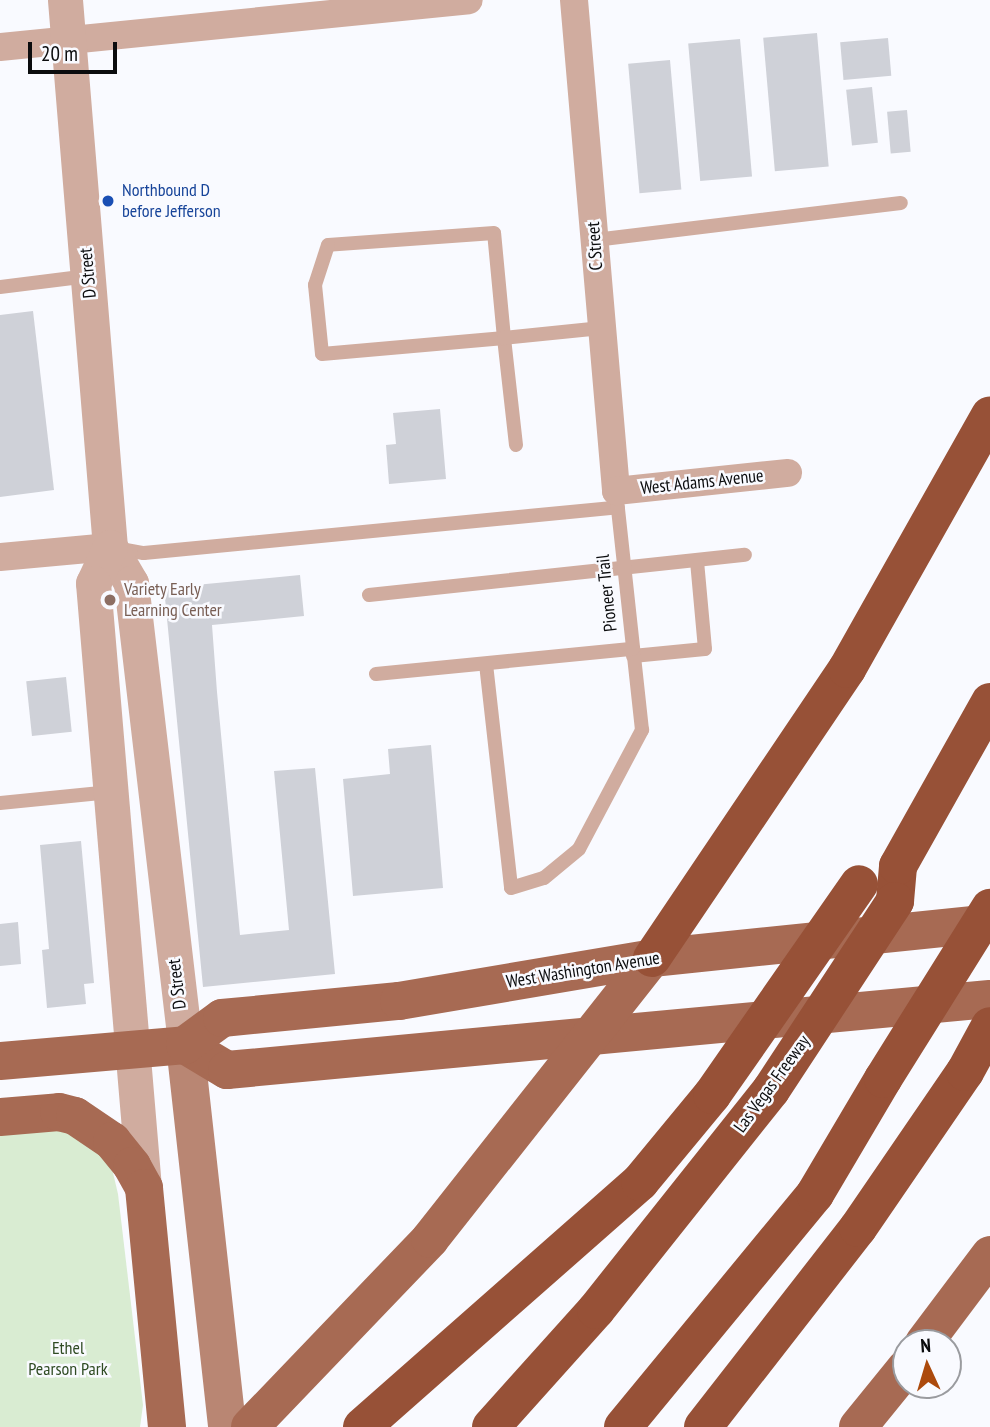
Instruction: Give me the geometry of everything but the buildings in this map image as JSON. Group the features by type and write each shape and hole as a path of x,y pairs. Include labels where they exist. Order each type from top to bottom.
{"highway":[{"path":"652,958 847,669 990,415"},
{"name":"Las Vegas Freeway","path":"491,1427 596,1310 771,1090 895,901 898,865 990,702"},
{"path":"362,1427 640,1182 712,1095 859,884 898,865"},
{"path":"623,1427 815,1194 990,908"},
{"path":"703,1427 858,1228 965,1072 990,1026"}],"main road":[{"name":"West Washington Avenue","path":"0,1061 184,1045 222,1018 399,1001 652,958 990,923"},
{"path":"250,1427 430,1239 594,1036 652,958"},
{"path":"184,1045 227,1070 990,999"},
{"name":"D Street","path":"184,1045 227,1427"},
{"path":"0,1117 59,1112 89,1122 112,1141 144,1188"},
{"name":"D Street","path":"144,1188 167,1427"},
{"path":"934,1329 990,1255"},
{"path":"858,1427 892,1385"}],"street":[{"name":"D Street","path":"65,0 110,547 131,583 184,1045"},
{"path":"0,47 345,6 470,0"},
{"name":"C Street","path":"574,0 618,505"},
{"name":"West Adams Avenue","path":"618,505 788,473"},
{"name":"D Street","path":"110,547 93,583 113,792 144,1188"},
{"path":"0,557 110,547"}],"lane":[{"path":"594,240 901,203"},
{"path":"516,445 504,338 494,233 328,246 315,285 322,354 504,338 601,328"},
{"path":"0,286 88,276"},
{"path":"110,547 144,553 618,505"},
{"name":"Pioneer Trail","path":"486,664 511,888 544,878 579,849 642,730 618,505"},
{"path":"369,594 625,570 745,555"},
{"path":"376,674 486,664 634,657 705,649 697,561"},
{"path":"0,803 113,792"}],"green space":[{"name":"Ethel Pearson Park","path":"0,1127 84,1129 110,1160 118,1194 143,1405 140,1427 0,1427"}],"place":[{"name":"Northbound D before Jefferson","path":"108,201"},
{"name":"Variety Early Learning Center","path":"110,600"}]}
